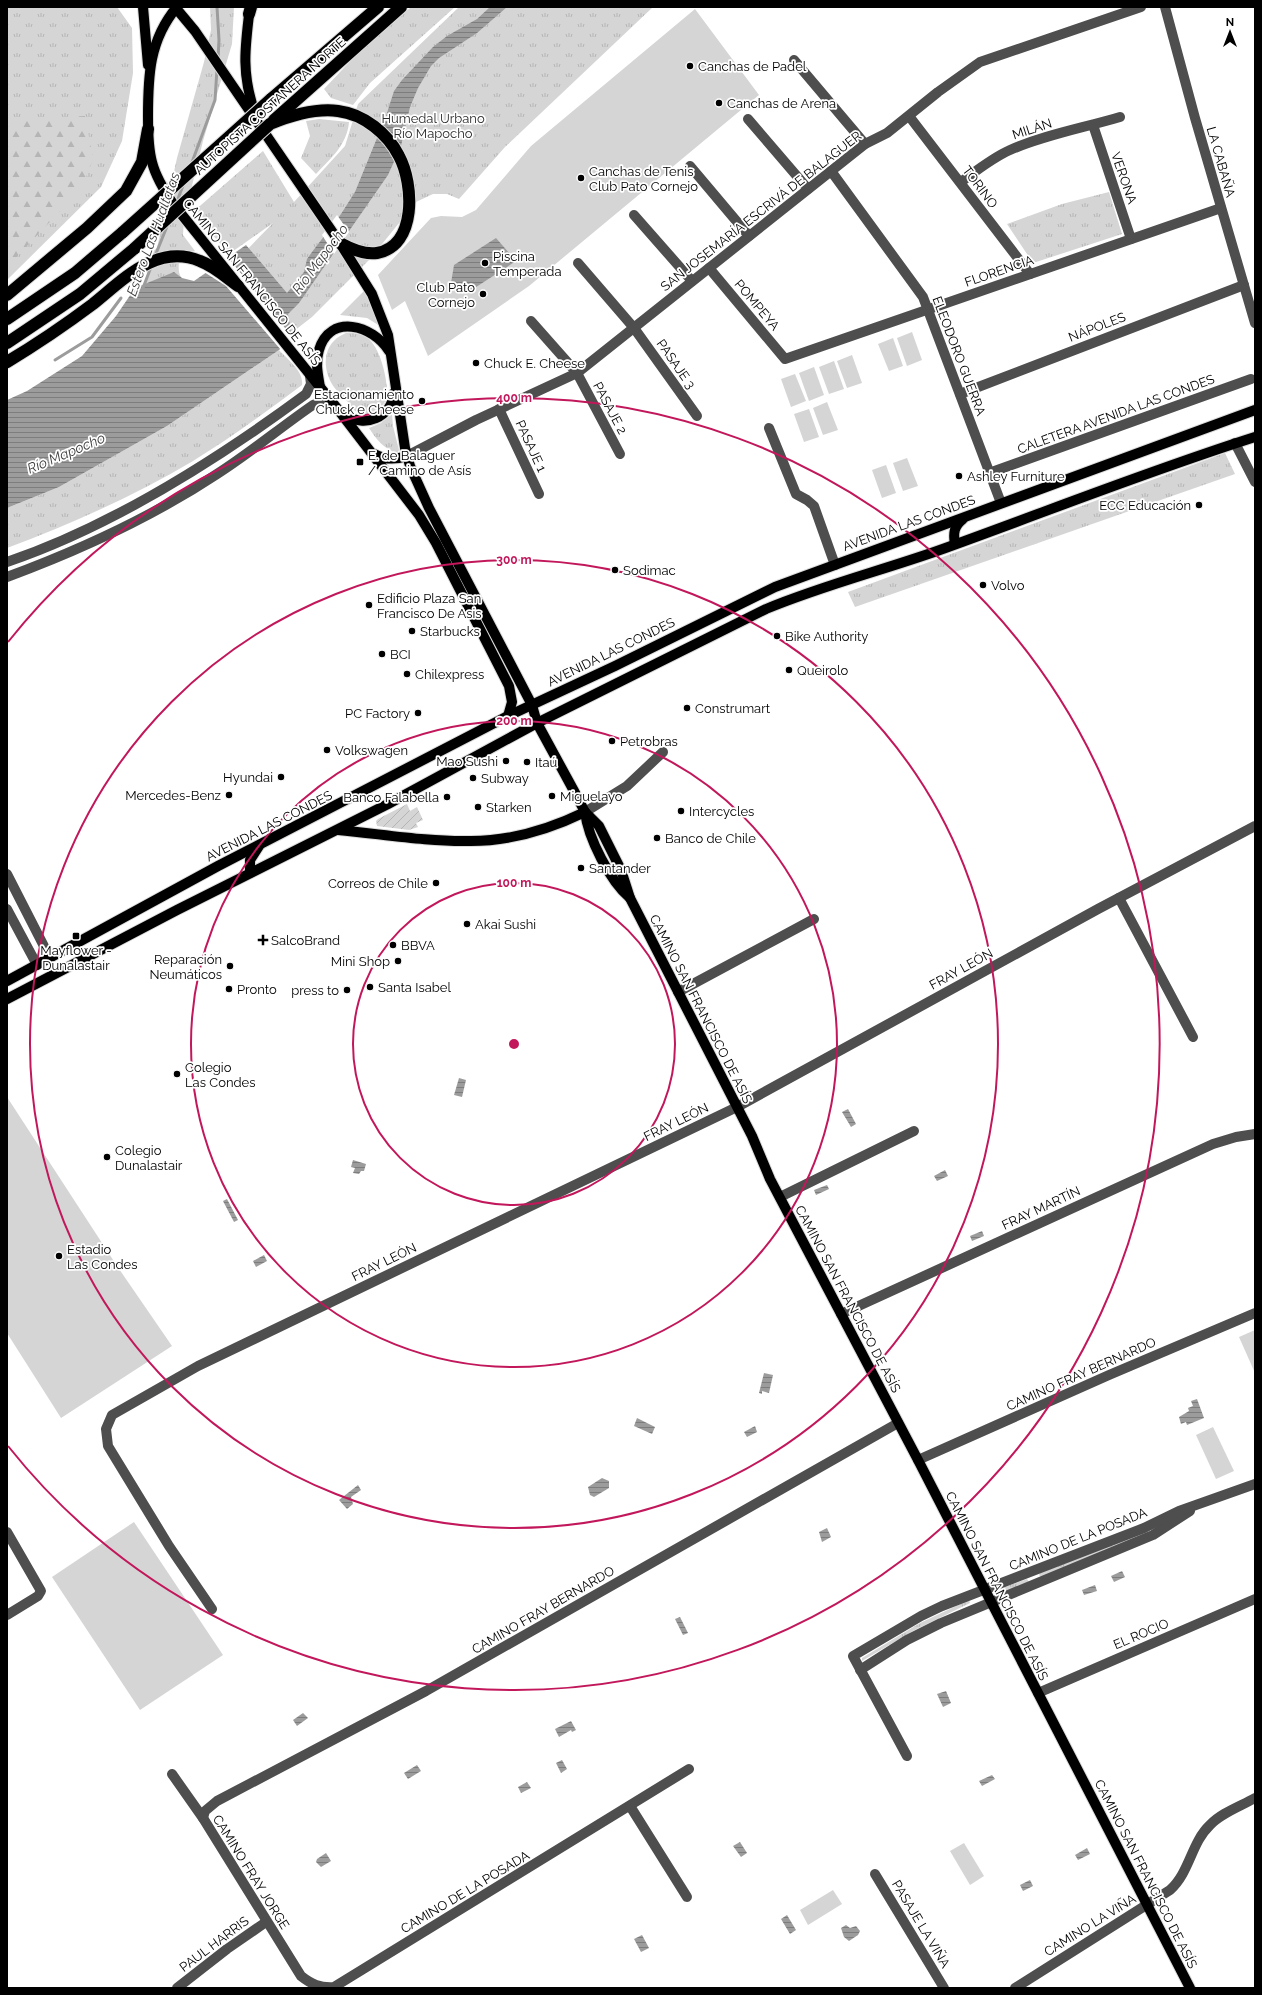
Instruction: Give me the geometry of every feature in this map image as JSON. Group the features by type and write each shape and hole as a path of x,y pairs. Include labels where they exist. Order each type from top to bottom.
{"highway":[{"path":"347,33 367,7"},
{"name":"AUTOPISTA COSTANERA NORTE","path":"7,319 75,273 123,232 271,99 378,7"},
{"name":"AUTOPISTA COSTANERA NORTE","path":"7,343 80,294 135,248 264,123 284,111 401,7"},
{"path":"264,123 316,110 340,111 350,113 371,124 386,137 395,149 404,167 409,190 408,214 402,234 391,247 377,253 364,253 340,242"},
{"path":"7,296 87,228 126,191 134,180 142,162 148,129"},
{"path":"7,362 76,316 124,277 150,262 181,257 200,260 238,286"}],"main road":[{"path":"143,7 148,77"},
{"name":"CAMINO SAN FRANCISCO DE ASÍS","path":"508,716 512,702 510,689 436,543 416,511 340,412 320,389 174,205 160,182 149,151 148,77 160,36 176,7 195,31 240,96 264,123 297,180 340,242 372,294 381,314 392,356 395,388 407,456 429,508 532,705 537,723 585,812 590,834 616,883 630,898 737,1107 780,1197 918,1460 1190,1988"},
{"path":"250,9 245,70 248,90 264,123"},
{"path":"320,389 317,365 319,349 326,337 336,329 351,327 365,330 378,338 392,356"},
{"path":"340,412 354,420 371,421 378,417 391,405 395,388"},
{"name":"AVENIDA LAS CONDES","path":"7,981 260,845 508,716 615,666 774,587 1255,410"},
{"path":"7,999 250,873 338,830 537,723 766,610 803,594 955,544 1255,437"},
{"path":"373,454 387,459 397,459 407,456"},
{"path":"955,544 955,526 968,515"},
{"path":"338,830 450,841 485,840 530,833 585,812"},
{"path":"250,873 250,860 260,845"}],"street":[{"name":"SAN JOSEMARÍA ESCRIVÁ DE BALAGUER","path":"407,456 499,409 577,373 865,144 887,133 980,62 1141,7"},
{"name":"LA CABAÑA","path":"1165,7 1255,323"},
{"path":"794,60 865,144"},
{"name":"TORINO","path":"909,116 1030,274"},
{"name":"MILÁN","path":"961,182 984,165 1009,150 1120,117"},
{"path":"748,119 808,189"},
{"name":"VERONA","path":"1093,125 1131,239"},
{"path":"690,166 750,236"},
{"name":"ELEODORO GUERRA","path":"831,171 920,290 929,308 1001,504"},
{"name":"FLORENCIA","path":"785,358 1222,208"},
{"path":"634,215 692,281"},
{"name":"PASAJE 3","path":"578,263 634,328 697,416"},
{"name":"POMPEYA","path":"709,268 785,358"},
{"name":"NÁPOLES","path":"960,394 1244,285"},
{"name":"PASAJE 2","path":"531,321 577,373 620,454"},
{"path":"7,562 105,519 186,474 306,394 310,384 310,376"},
{"name":"CALETERA AVENIDA LAS CONDES","path":"989,473 1251,379"},
{"path":"7,578 86,545 155,511 218,474 313,405 322,401 331,401"},
{"name":"PASAJE 1","path":"499,409 539,494"},
{"path":"769,428 796,494 814,506 835,565"},
{"path":"1235,443 1255,482"},
{"path":"585,812 627,786 663,752"},
{"name":"FRAY LEÓN","path":"212,1609 169,1546 108,1446 106,1429 112,1415 198,1366 737,1107 1119,898 1255,826"},
{"path":"7,874 50,958"},
{"path":"1119,898 1193,1037"},
{"path":"7,909 37,965"},
{"path":"678,992 814,919"},
{"name":"CAMINO SAN FRANCISCO DE ASÍS","path":"780,1197 914,1131"},
{"name":"FRAY MARTÍN","path":"841,1314 1213,1144 1236,1137 1255,1135"},
{"name":"CAMINO FRAY BERNARDO","path":"918,1460 1109,1375 1255,1313"},
{"name":"CAMINO FRAY BERNARDO","path":"202,1818 205,1811 217,1801 426,1691 898,1423"},
{"name":"CAMINO DE LA POSADA","path":"907,1756 853,1656 921,1616 1043,1566 1144,1528 1200,1503 1255,1484"},
{"name":"CAMINO DE LA POSADA","path":"860,1670 907,1640 941,1622 1048,1580 1153,1535 1200,1503"},
{"path":"7,1532 41,1591 38,1596 7,1616"},
{"path":"1043,1566 1048,1580"},
{"name":"EL ROCIO","path":"1038,1693 1255,1600"},
{"name":"CAMINO DE LA POSADA","path":"310,1983 325,1988 334,1987 689,1769"},
{"name":"CAMINO FRAY JORGE","path":"172,1774 202,1818 301,1976 310,1983"},
{"name":"CAMINO LA VIÑA","path":"1015,1988 1178,1884 1203,1834 1210,1824 1255,1798"},
{"path":"630,1806 686,1896"},
{"name":"PASAJE LA VIÑA","path":"875,1874 944,1988"},
{"name":"PAUL HARRIS","path":"177,1988 227,1949 266,1922"}],"green space":[{"path":"7,7 117,7 132,28 133,73 122,141 101,187 7,280"},
{"name":"Humedal Urbano Río Mapocho","path":"210,7 234,7 232,44 203,141 184,218 183,235 195,251 181,251 179,272 180,276 192,286 241,256 273,223 229,254 193,212 263,151 294,202 345,146 358,104 459,7 653,7 505,147 459,199 447,194 433,194 416,202 370,259 312,317 272,348 94,352 141,294 155,257 155,255 145,258 157,248 177,158 204,62 211,30"},
{"path":"411,7 455,7 370,83 353,105 331,98 324,89 357,54"},
{"name":"Canchas de Tenis Club Pato Cornejo","path":"695,9 759,95 529,286 428,356 405,301 392,310 378,275 431,218 441,216 462,217 476,210 531,146"},
{"path":"85,116 93,159 82,188 7,267 7,120"},
{"path":"319,119 349,122 348,130 342,144 333,157 316,174 301,158 310,136 306,121"},
{"path":"1109,192 1122,234 1033,263 1007,224 1062,204"},
{"path":"364,291 374,306 380,326 367,318 340,315"},
{"path":"912,332 922,360 907,366 897,338"},
{"path":"346,333 359,334 371,341 382,363 387,389 386,400 377,411 368,415 358,413 352,408 334,388 327,371 326,358 330,346 339,336"},
{"path":"893,338 903,366 889,371 878,344"},
{"path":"279,350 298,370 302,380 302,385 235,434 171,474 125,498 55,529 7,548 7,508 59,487 167,426"},
{"path":"852,355 862,383 847,388 837,361"},
{"path":"834,361 844,389 829,394 819,367"},
{"path":"814,367 824,395 809,401 799,373"},
{"path":"795,374 806,401 791,407 781,379"},
{"path":"827,402 838,430 823,435 813,408"},
{"path":"809,409 819,437 804,442 794,414"},
{"path":"392,414 393,426 399,450 397,453 388,449 381,443 369,428 381,423"},
{"path":"1225,453 1235,474 855,607 848,592"},
{"path":"907,458 918,486 903,491 893,463"},
{"path":"886,465 896,493 882,498 872,470"},
{"path":"407,804 410,811 417,807 423,820 416,823 418,827 409,830 377,826 376,821 378,819"},
{"name":"Estadio Las Condes","path":"7,1097 117,1266 172,1346 61,1418 7,1333"},
{"path":"1255,1330 1255,1373 1239,1337"},
{"path":"1213,1427 1234,1471 1216,1479 1196,1435"},
{"path":"134,1522 223,1655 140,1710 52,1577"},
{"path":"1147,1531 1150,1532 1041,1577 1039,1575 1040,1573"},
{"path":"1027,1579 1029,1582 1000,1593 998,1592 999,1589"},
{"path":"969,1600 970,1603 913,1631 862,1661 862,1658 920,1623"},
{"path":"964,1843 984,1876 970,1885 950,1851"},
{"path":"833,1890 842,1904 808,1925 800,1910"}],"water":[{"name":"Río Mapocho","path":"490,7 507,7 477,33 439,58 431,66 418,88 410,107 401,146 388,175 299,303 288,314 292,338 279,350 167,426 59,487 7,508 7,400 27,391 82,356 116,316 135,288 174,272 182,278 194,281 246,245 287,293 304,272 307,259 341,214 355,192 386,116 394,91 402,80 433,47 447,36 477,19"},
{"name":"Piscina Temperada","path":"496,238 516,261 470,291 451,283 454,265"},
{"path":"459,1078 466,1080 462,1097 454,1095"},
{"path":"848,1109 856,1124 851,1127 842,1112"},
{"path":"353,1160 366,1164 364,1171 361,1171 359,1174 353,1173 355,1168 351,1167"},
{"path":"945,1170 948,1176 937,1181 934,1176"},
{"path":"827,1185 829,1189 816,1195 814,1190"},
{"path":"227,1199 238,1220 234,1222 223,1201"},
{"path":"982,1231 984,1236 972,1241 970,1236"},
{"path":"264,1255 267,1261 256,1267 253,1261"},
{"path":"764,1373 773,1375 769,1393 762,1391 762,1394 759,1393"},
{"path":"1197,1399 1204,1418 1187,1425 1186,1422 1181,1424 1179,1417 1189,1411 1188,1408 1193,1406 1191,1401"},
{"path":"637,1418 655,1427 652,1434 634,1426"},
{"path":"755,1426 757,1432 747,1437 744,1432"},
{"path":"602,1478 609,1481 609,1488 594,1497 590,1495 588,1487"},
{"path":"358,1485 361,1490 351,1497 353,1504 347,1509 339,1500"},
{"path":"827,1528 831,1537 822,1542 819,1532"},
{"path":"1122,1571 1125,1577 1114,1582 1111,1576"},
{"path":"1095,1585 1097,1591 1084,1595 1082,1590"},
{"path":"680,1617 688,1633 683,1635 675,1619"},
{"path":"946,1691 951,1703 943,1707 937,1694"},
{"path":"303,1713 308,1718 297,1726 293,1720"},
{"path":"571,1721 576,1730 572,1732 571,1730 559,1737 555,1729"},
{"path":"562,1760 567,1769 561,1773 556,1763"},
{"path":"417,1765 421,1771 408,1779 404,1773"},
{"path":"992,1775 995,1779 982,1786 979,1781"},
{"path":"527,1782 531,1788 521,1793 518,1787"},
{"path":"740,1842 747,1853 741,1857 733,1846"},
{"path":"1087,1848 1090,1854 1078,1860 1075,1855"},
{"path":"326,1853 331,1861 321,1867 316,1862 317,1859"},
{"path":"1030,1880 1033,1886 1023,1891 1020,1885"},
{"path":"787,1915 796,1930 790,1934 781,1919"},
{"path":"846,1925 850,1928 856,1926 860,1931 858,1935 849,1941 844,1937 841,1928"},
{"path":"642,1935 649,1948 641,1952 634,1939"}],"pier":[{"path":"337,215 349,232 334,254 322,235"},
{"path":"227,256 294,339 281,350 226,286 204,272"}],"waterway":[{"name":"Estero Las Hualtatas","path":"217,7 219,40 218,59"},
{"name":"Estero Las Hualtatas","path":"191,165 215,100 217,69"},
{"name":"Estero Las Hualtatas","path":"176,204 184,183"},
{"name":"Estero Las Hualtatas","path":"155,256 168,224"},
{"name":"Estero Las Hualtatas","path":"143,288 151,267"},
{"path":"55,360 92,337 121,298"}],"place":[{"name":"Canchas de Padel","path":"690,66"},
{"name":"Canchas de Arena","path":"719,103"},
{"name":"Canchas de Tenis Club Pato Cornejo","path":"581,178"},
{"name":"Piscina Temperada","path":"485,263"},
{"name":"Club Pato Cornejo","path":"483,294"},
{"name":"Chuck E. Cheese","path":"476,363"},
{"name":"Estacionamiento Chuck e Cheese","path":"422,401"},
{"name":"E. de Balaguer / Camino de Asís","path":"360,462"},
{"name":"Ashley Furniture","path":"959,476"},
{"name":"ECC Educación","path":"1199,505"},
{"name":"Sodimac","path":"615,570"},
{"name":"Volvo","path":"983,585"},
{"name":"Edificio Plaza San Francisco De Asis","path":"369,605"},
{"name":"Starbucks","path":"412,631"},
{"name":"Bike Authority","path":"777,636"},
{"name":"BCI","path":"382,654"},
{"name":"Queirolo","path":"789,670"},
{"name":"Chilexpress","path":"407,674"},
{"name":"Construmart","path":"687,708"},
{"name":"PC Factory","path":"418,713"},
{"name":"Petrobras","path":"612,741"},
{"name":"Volkswagen","path":"327,750"},
{"name":"Mao Sushi","path":"506,761"},
{"name":"Itaú","path":"527,762"},
{"name":"Hyundai","path":"281,777"},
{"name":"Subway","path":"473,778"},
{"name":"Mercedes-Benz","path":"229,795"},
{"name":"Miguelayo","path":"552,796"},
{"name":"Banco Falabella","path":"447,797"},
{"name":"Starken","path":"478,807"},
{"name":"Intercycles","path":"681,811"},
{"name":"Banco de Chile","path":"657,838"},
{"name":"Santander","path":"581,868"},
{"name":"Correos de Chile","path":"436,883"},
{"name":"Akai Sushi","path":"467,924"},
{"name":"Mayflower - Dunalastair","path":"76,936"},
{"name":"SalcoBrand","path":"263,940"},
{"name":"BBVA","path":"393,945"},
{"name":"Mini Shop","path":"398,961"},
{"name":"Reparación Neumáticos","path":"230,966"},
{"name":"Santa Isabel","path":"370,987"},
{"name":"Pronto","path":"229,989"},
{"name":"press to","path":"347,990"},
{"name":"Colegio Las Condes","path":"177,1074"},
{"name":"Colegio Dunalastair","path":"107,1157"},
{"name":"Estadio Las Condes","path":"59,1256"}]}
